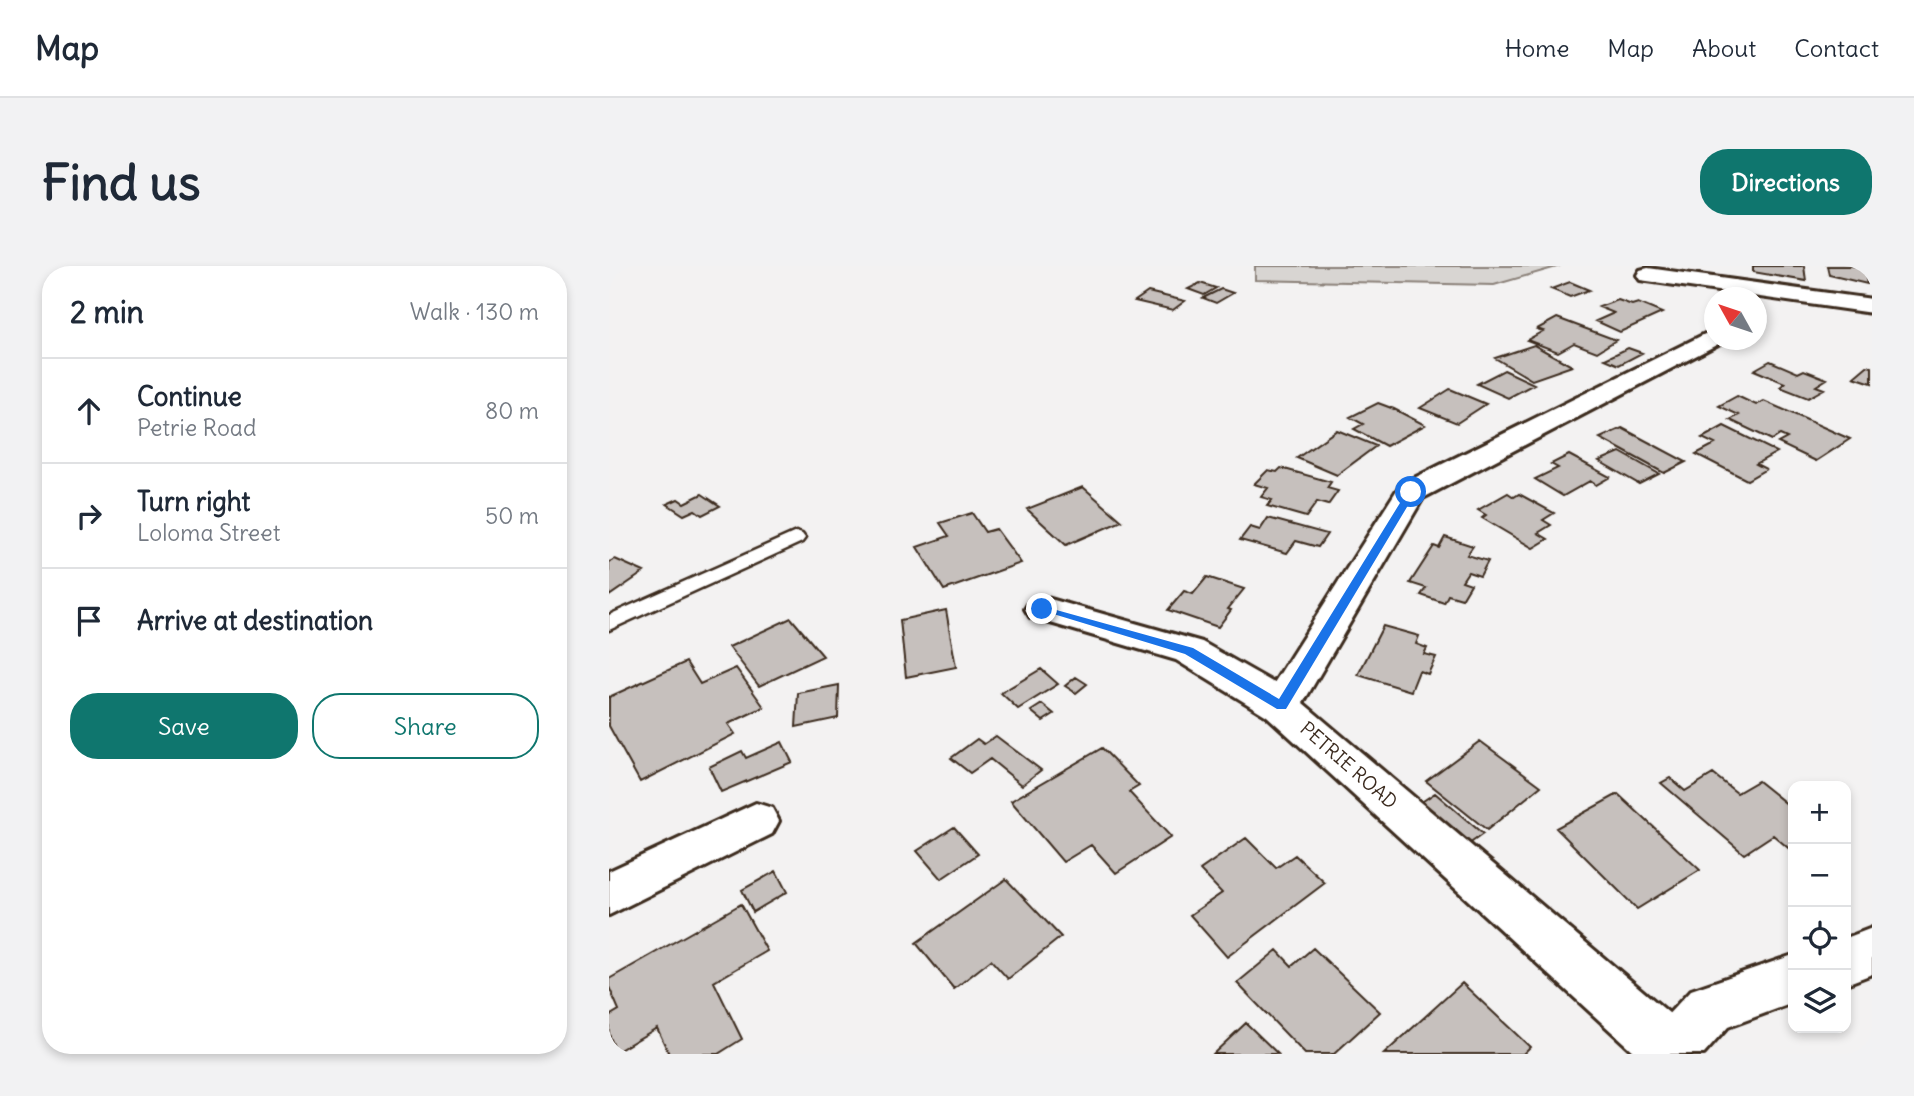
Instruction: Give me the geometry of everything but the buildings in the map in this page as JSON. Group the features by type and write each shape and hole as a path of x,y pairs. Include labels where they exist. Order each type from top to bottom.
{"street":[{"path":"1648,275 1872,306"},
{"path":"1767,308 1794,295"},
{"path":"1281,706 1411,492 1704,341"},
{"name":"PETRIE ROAD","path":"1042,609 1189,651 1281,706 1669,1051"},
{"path":"609,894 756,821"},
{"path":"1851,959 1872,951"},
{"path":"1669,1051 1710,1008 1788,981"}],"lane":[{"path":"609,623 796,538"}],"shaded area":[{"path":"1255,266 1560,266 1494,285 1255,280"}],"route":[{"path":"1042,609 1189,651 1281,706 1411,492"}]}
